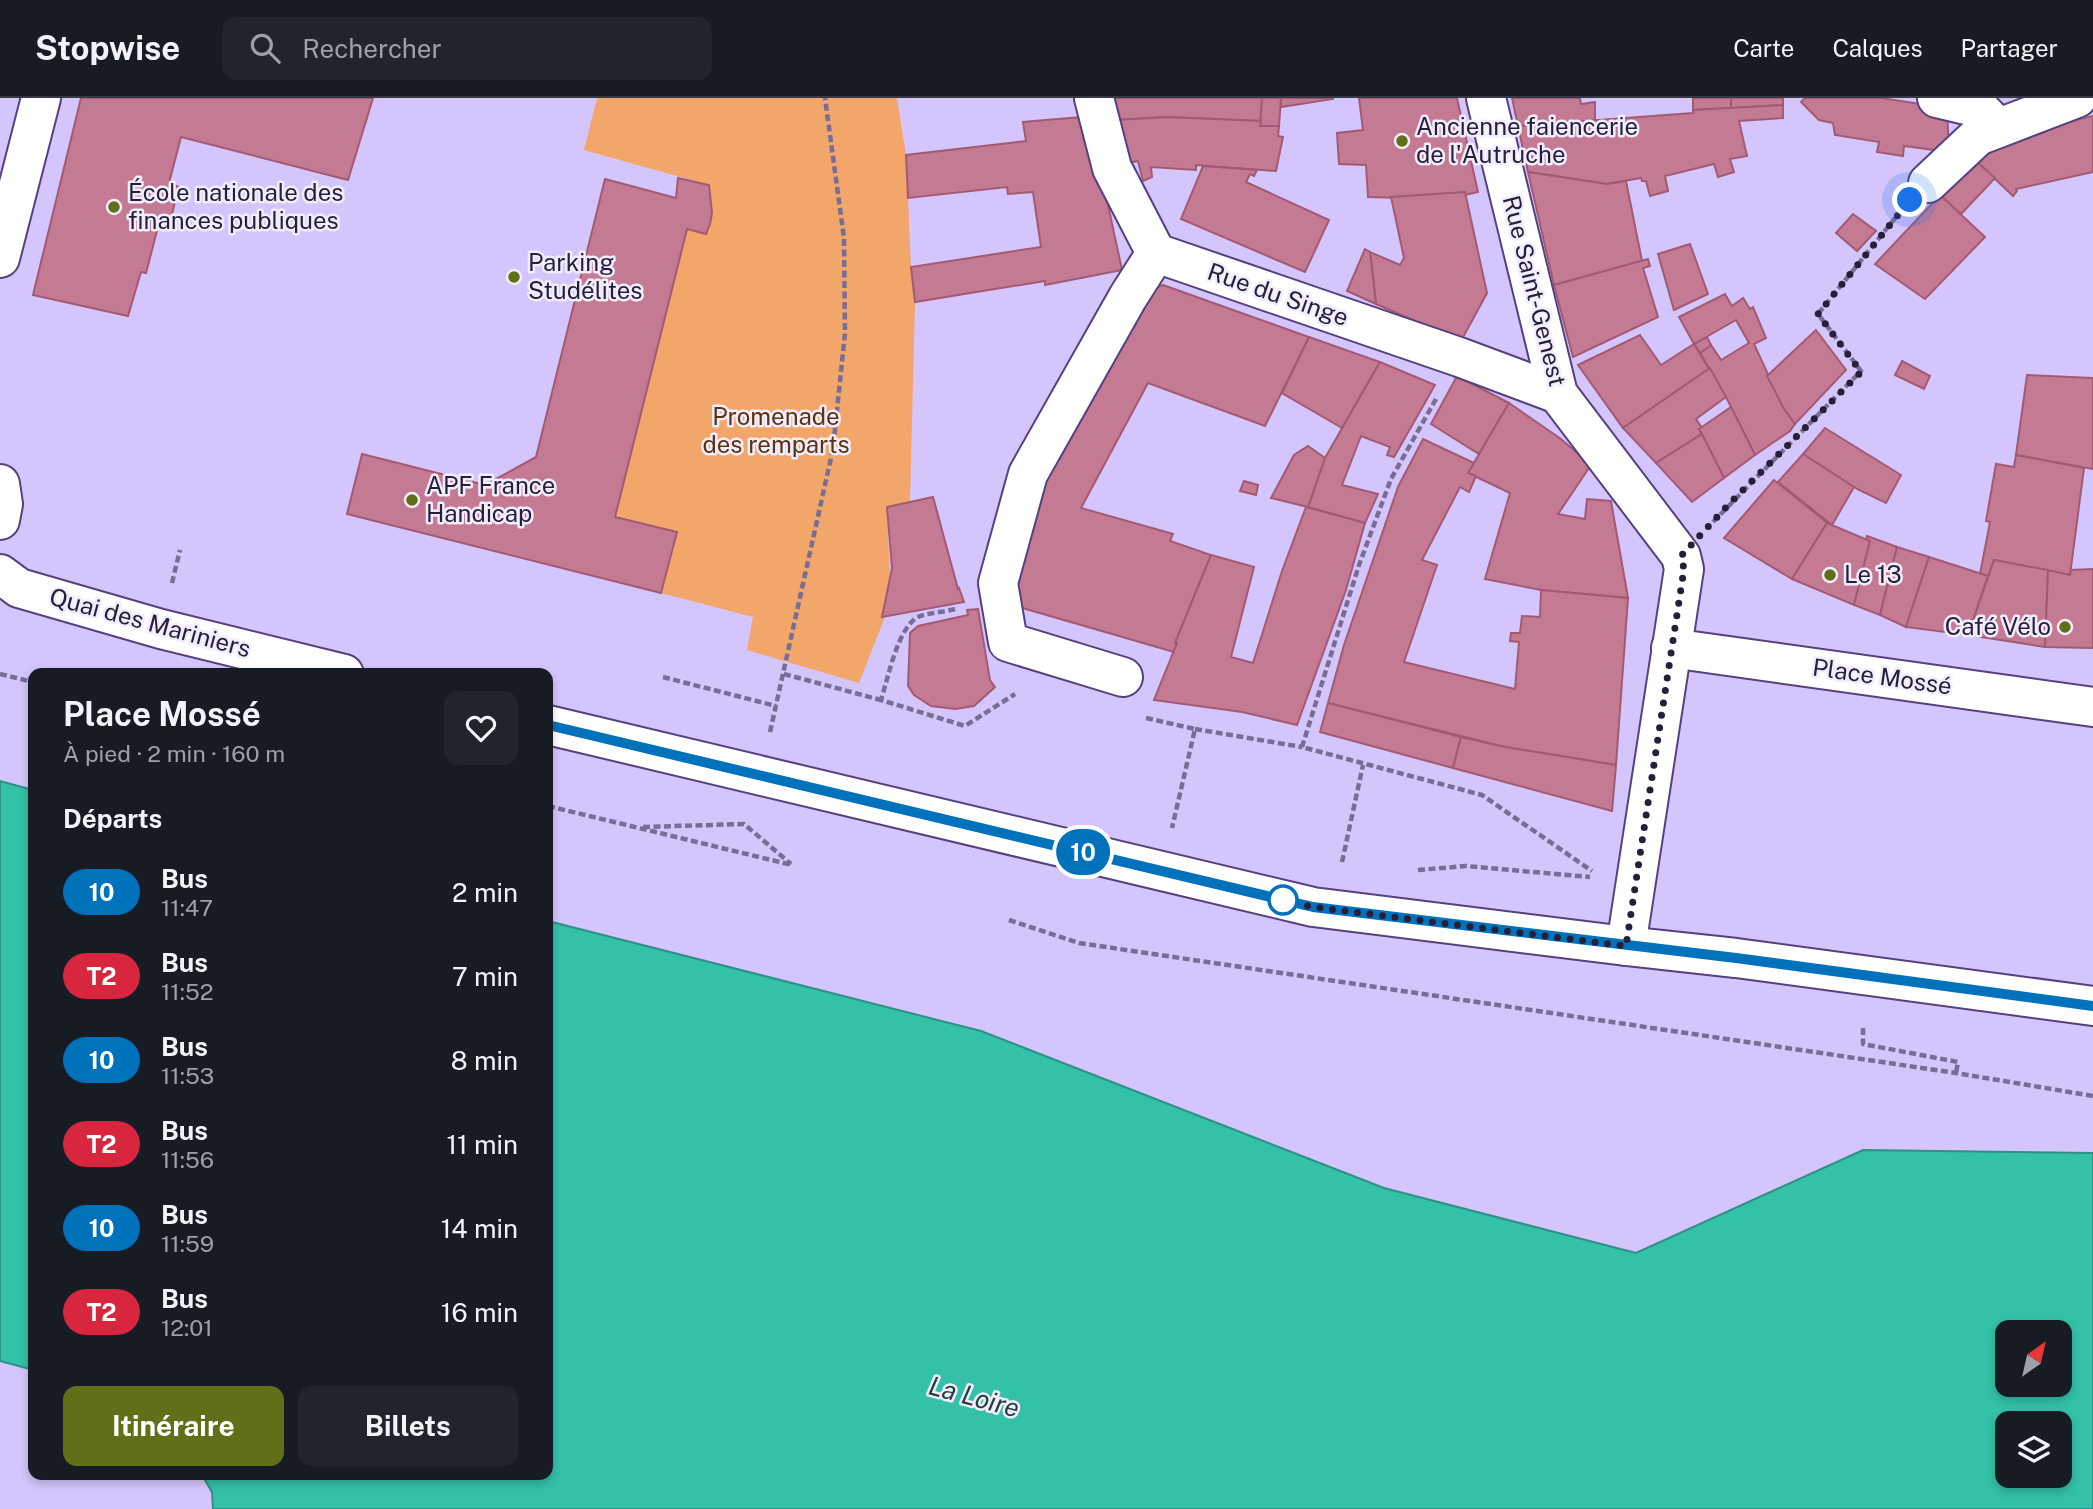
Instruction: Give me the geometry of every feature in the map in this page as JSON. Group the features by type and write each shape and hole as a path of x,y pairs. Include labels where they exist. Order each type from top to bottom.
{"street":[{"path":"0,258 41,98"},
{"path":"1094,98 1112,168 1156,253 1128,297 1028,474 998,583 1008,642 1124,677"},
{"name":"Rue Saint-Genest","path":"1486,98 1558,394 1681,556"},
{"path":"1937,98 1979,108 1998,128"},
{"path":"1928,183 1978,136 2077,98"},
{"name":"Rue du Singe","path":"1156,253 1459,357 1558,394"},
{"path":"0,484 3,504 0,520"},
{"path":"1626,946 1684,569 1681,556"},
{"name":"Quai des Mariniers","path":"0,574 19,589 161,629 320,668"},
{"name":"Place Mossé","path":"1671,648 2093,707"},
{"path":"553,726 1313,907 1750,960 2093,1006"}],"path":[{"path":"760,775 833,449 845,333 844,238 825,98"},
{"path":"1681,556 1861,372 1818,314 1910,200 1928,183"},
{"path":"1302,747 1359,565 1391,479 1459,357"},
{"path":"881,700 904,629"},
{"path":"0,674 28,681"},
{"path":"784,674 965,726 1019,691"},
{"path":"663,677 776,706"},
{"path":"1143,718 1302,747 1482,795 1601,878 1466,866 1412,871"},
{"path":"1172,829 1195,729"},
{"path":"1353,864 1342,862 1363,765"},
{"path":"553,807 792,865 744,824 635,827"},
{"path":"1009,920 1079,943 1956,1073 2093,1096"},
{"path":"1863,1028 1863,1044 1958,1062 1956,1073"}],"green space":[{"name":"Promenade des remparts","path":"597,98 897,98 906,155 915,302 910,502 887,507 890,577 885,617 859,683 747,650 753,617 661,593 677,532 615,517 687,229 706,234 712,214 709,185 584,150"}],"water":[{"path":"0,781 28,789 28,1369 0,1361"},
{"name":"La Loire","path":"553,922 981,1031 1384,1188 1636,1253 1863,1150 2093,1153 2093,1509 213,1509 212,1492 205,1480 553,1480"}],"building":[{"name":"École nationale des finances publiques","path":"81,98 373,98 348,180 181,137 169,183 179,187 168,229 158,227 146,273 141,272 128,316 33,295"},
{"path":"1112,98 1262,98 1261,121 1167,117 1116,120"},
{"path":"1262,98 1281,98 1279,126 1260,126"},
{"path":"1281,98 1333,98 1333,99 1281,107"},
{"name":"Ancienne faiencerie de l'Autruche","path":"1359,98 1457,98 1478,192 1400,198 1368,197 1366,165 1339,164 1337,133 1363,130"},
{"path":"1512,98 1580,98 1581,104 1595,102 1595,121 1518,126"},
{"path":"1693,98 1731,98 1731,108 1693,110"},
{"path":"1731,98 1783,98 1783,105 1731,108"},
{"path":"1805,98 1881,98 1947,108 1949,152 1904,146 1903,156 1877,152 1879,142 1835,135 1833,123 1819,120 1801,102"},
{"path":"1783,105 1783,118 1739,121 1747,156 1730,159 1734,172 1718,177 1714,164 1665,176 1668,191 1650,196 1646,181 1641,178 1607,184 1528,172 1518,126 1693,113 1693,110"},
{"path":"2093,116 2093,172 2016,189 2013,196 1976,161 2026,132"},
{"path":"1081,117 1102,191 1105,191 1122,270 1045,285 1045,281 915,302 911,267 1041,247 1033,192 1008,194 1007,187 908,198 906,155 1026,141 1023,122"},
{"path":"1167,117 1261,121 1260,126 1279,126 1278,136 1283,137 1276,171 1196,165 1196,170 1151,167 1152,177 1143,181 1138,161 1124,164 1116,120"},
{"path":"1976,161 1995,178 1961,214 1940,195"},
{"path":"1203,166 1257,170 1254,176 1250,174 1246,182 1329,220 1305,272 1181,219"},
{"path":"1528,172 1607,184 1626,181 1642,261 1554,285"},
{"path":"678,178 709,185 712,213 710,224 706,234 687,229 615,517 677,532 661,593 347,514 362,454 485,485 536,457 605,179 676,198"},
{"path":"1465,192 1487,293 1461,341 1376,304 1370,252 1400,265 1404,258 1391,197"},
{"path":"1940,195 1985,237 1925,299 1875,264"},
{"path":"1853,214 1876,231 1857,251 1836,233"},
{"path":"1690,244 1708,294 1674,310 1658,254"},
{"path":"1365,249 1370,252 1376,304 1347,291"},
{"path":"1648,259 1650,266 1643,268 1658,317 1573,357 1554,285"},
{"path":"1163,285 1309,337 1265,426 1148,383 1081,508 1173,534 1170,541 1211,555 1175,643 1174,652 1012,605 1047,472 1146,291"},
{"path":"1725,294 1732,306 1743,298 1750,309 1753,307 1766,338 1754,344 1783,407 1795,424 1790,431 1755,455 1700,353 1711,345 1721,360 1749,343 1736,320 1694,344 1679,317"},
{"path":"1816,330 1846,370 1795,424 1767,376"},
{"path":"1640,335 1661,365 1694,344 1709,369 1623,428 1578,365"},
{"path":"1309,337 1380,362 1342,428 1282,393"},
{"path":"1707,337 1711,345 1700,353 1694,344"},
{"path":"1902,361 1930,376 1924,389 1895,375"},
{"path":"1380,362 1435,385 1394,457 1387,455 1390,447 1361,436 1342,485 1378,494 1365,523 1308,507 1325,458"},
{"path":"1710,368 1726,397 1696,419 1702,428 1699,429 1702,434 1656,463 1623,428"},
{"path":"2027,375 2093,378 2093,469 2016,455"},
{"path":"1457,376 1509,403 1479,454 1431,424"},
{"path":"1509,403 1561,439 1591,465 1558,514 1585,519 1587,499 1611,501 1628,598 1541,590 1485,579 1510,493 1468,473"},
{"path":"1731,407 1755,455 1724,478 1699,429"},
{"path":"1825,428 1901,475 1886,503 1857,489 1803,454"},
{"path":"1702,434 1724,478 1692,502 1656,463"},
{"path":"1423,439 1474,463 1468,473 1476,476 1469,492 1460,487 1422,560 1437,565 1404,662 1515,689 1519,642 1510,641 1511,633 1520,633 1522,616 1540,617 1541,590 1628,598 1616,765 1505,747 1328,703 1344,645 1398,487"},
{"path":"1308,446 1325,458 1308,507 1271,498 1294,455"},
{"path":"1803,454 1854,487 1832,525 1778,482"},
{"path":"2016,455 2084,468 2070,575 1994,560 1988,576 1980,574 1990,522 1986,521 1996,464 2014,467"},
{"path":"1774,480 1830,525 1827,523 1792,579 1724,538"},
{"path":"1244,481 1258,485 1256,495 1240,491"},
{"path":"933,497 964,602 882,617 892,568 887,507"},
{"path":"1306,507 1365,523 1346,590 1297,725 1242,712 1154,700 1211,555 1254,567 1231,657 1253,663 1282,571"},
{"path":"1827,523 1870,541 1854,605 1792,579"},
{"path":"1867,536 1897,547 1880,615 1854,605 1870,541 1866,539"},
{"path":"1897,547 1929,557 1906,627 1880,615"},
{"path":"1929,557 1988,576 1968,635 1906,627"},
{"path":"1994,560 2048,570 2045,647 1968,635"},
{"path":"2093,569 2093,648 2045,647 2048,570 2070,575 2071,570"},
{"path":"978,609 990,680 995,687 974,706 955,709 931,706 914,695 908,686 910,633 918,626 968,615 967,610"},
{"path":"1328,703 1461,737 1453,768 1320,732"},
{"path":"1461,737 1616,765 1612,811 1453,768"}],"bus line":[{"name":"10","path":"553,726 1313,907 1736,958 2093,1006"}],"place":[{"name":"Ancienne faiencerie de l'Autruche","path":"1402,141"},
{"name":"École nationale des finances publiques","path":"114,207"},
{"name":"Parking Studélites","path":"514,277"},
{"name":"APF France Handicap","path":"412,500"},
{"name":"Le 13","path":"1830,575"},
{"name":"Café Vélo","path":"2065,627"}],"route":[{"path":"1283,900 1313,907 1626,946 1684,569 1681,556 1861,372 1818,314 1910,200"}]}
